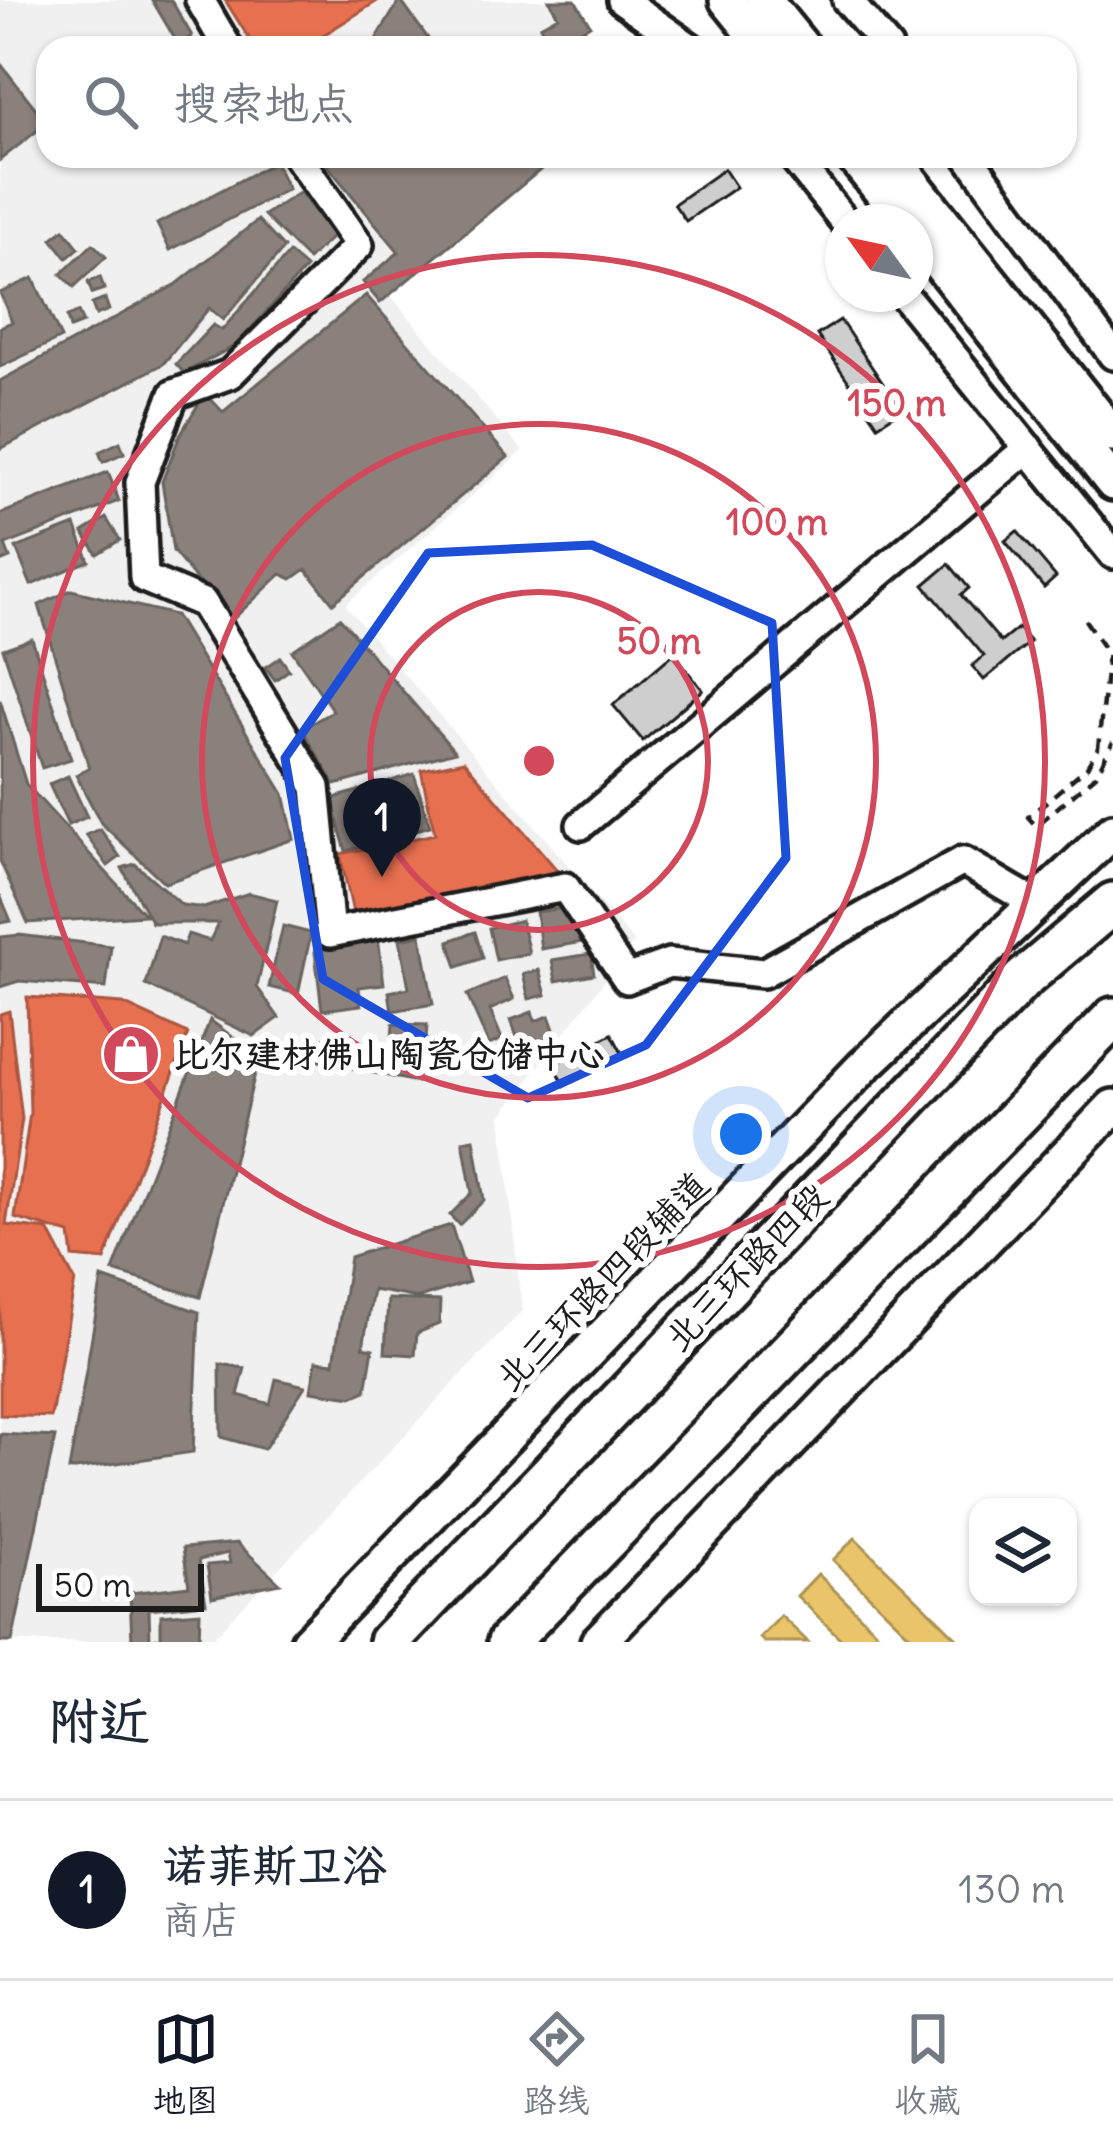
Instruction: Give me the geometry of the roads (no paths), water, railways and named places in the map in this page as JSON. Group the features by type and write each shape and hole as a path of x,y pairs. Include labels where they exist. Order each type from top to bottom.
{"highway":[{"name":"北三环路四段","path":"389,1642 1022,980 1113,903"},
{"path":"508,1642 1113,1018"}],"main road":[{"path":"728,0 756,36"},
{"path":"764,0 793,36"},
{"path":"863,168 892,204"},
{"path":"899,168 1113,483"},
{"path":"933,251 1113,435"},
{"name":"北三环路四段辅道","path":"308,1642 863,1067 1113,831"},
{"path":"598,1642 1113,1107"}],"street":[{"path":"200,0 221,36"},
{"path":"622,0 674,36"},
{"path":"848,0 879,36"},
{"path":"305,168 359,245 230,374 174,394 140,482 144,578 203,603 316,787 330,933 565,887 627,979 669,963 763,973 964,861 1036,904"},
{"path":"802,168 831,204"},
{"path":"977,168 1113,356"},
{"path":"918,312 1113,554"},
{"path":"581,826 1028,448"}],"place":[{"name":"诺菲斯卫浴","path":"382,877"},
{"name":"比尔建材佛山陶瓷仓储中心","path":"131,1054"}]}
